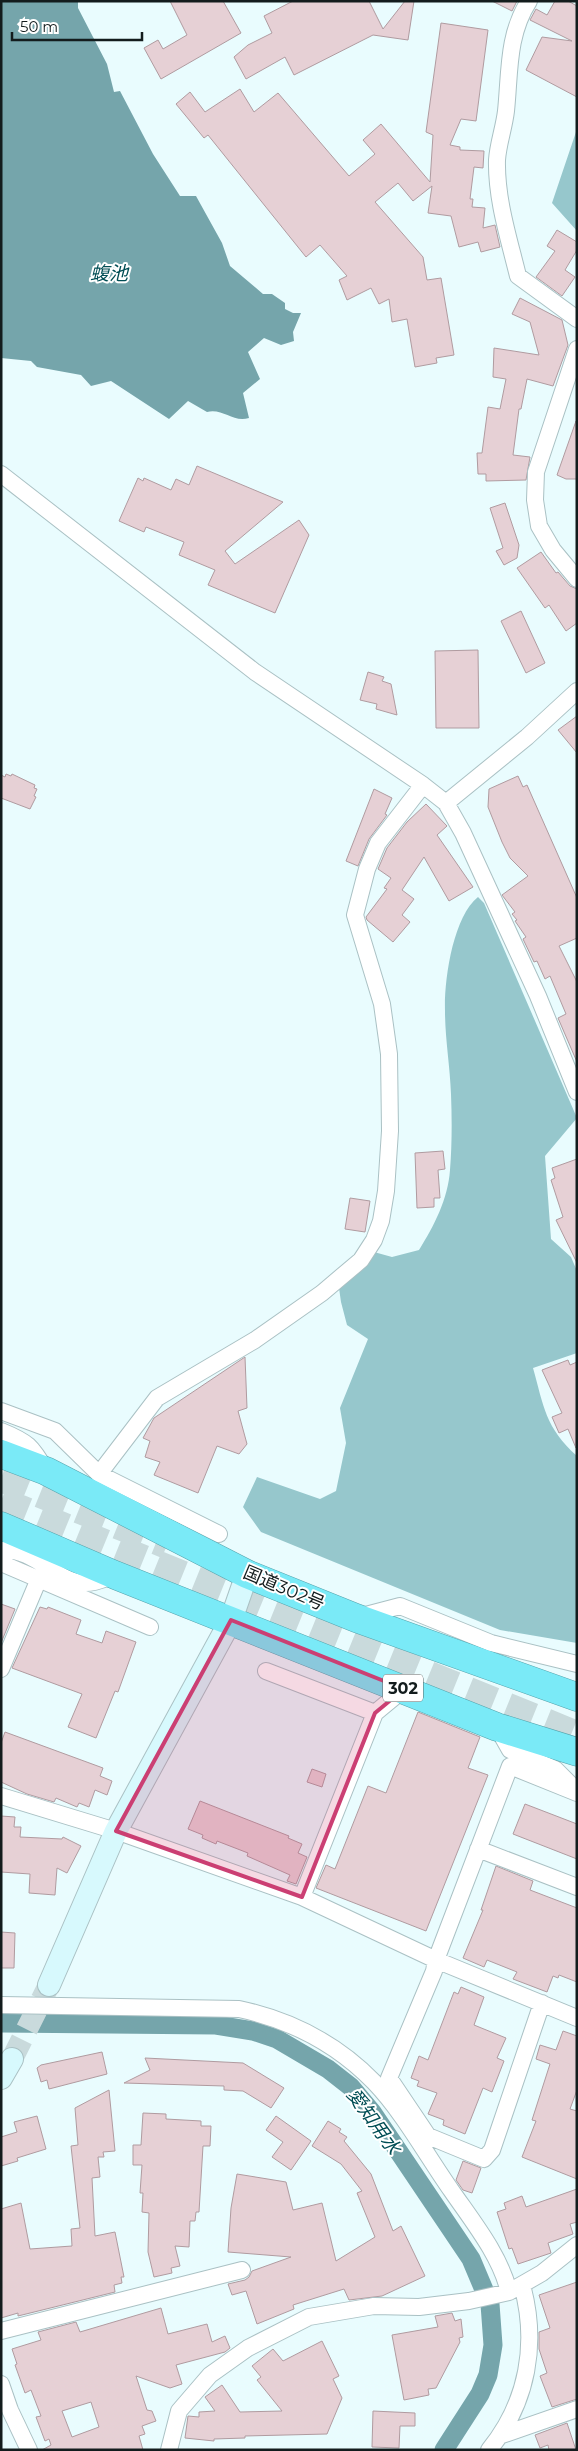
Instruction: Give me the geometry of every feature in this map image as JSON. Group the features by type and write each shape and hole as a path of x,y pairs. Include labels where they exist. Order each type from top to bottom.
{"highway":[{"name":"国道302号","path":"1,1454 46,1471 247,1574 356,1618 577,1697"},
{"name":"302","path":"1,1526 115,1575 497,1727 577,1752"}],"street":[{"path":"529,1 519,16 511,46 506,113 497,160 502,204 518,276 577,319"},
{"path":"577,349 536,472 535,500 539,526 553,550 577,579"},
{"path":"1,474 255,672 423,785 446,803 463,833 538,996 577,1092"},
{"path":"446,803 526,737 577,691"},
{"path":"99,1474 157,1398 255,1340 314,1298 362,1260 374,1240 381,1221 386,1191 390,1131 389,1054 382,1004 355,915 367,868 378,843 423,785"},
{"path":"1,1411 55,1431 99,1474 219,1534"},
{"path":"1,1431 25,1441 37,1454 46,1471"},
{"path":"1,1550 13,1549 33,1557 76,1582 86,1584 115,1575"},
{"path":"1,1563 38,1581 150,1628"},
{"path":"49,1985 116,1831 231,1620 247,1574"},
{"path":"2,1665 38,1581"},
{"path":"356,1618 400,1606 491,1643 577,1664"},
{"path":"266,1670 375,1713"},
{"path":"302,1897 375,1713 404,1689"},
{"path":"497,1727 510,1750 555,1769 577,1792"},
{"path":"542,2003 492,2150 484,2159 428,2136 389,2078 434,1971 436,1960 510,1766 577,1792"},
{"path":"1,1796 116,1831 302,1897 436,1960 577,2018"},
{"path":"478,1849 577,1887"},
{"path":"1,2005 239,2009 270,2016 330,2046 375,2082 487,2243 506,2278 516,2289 531,2324 531,2352 524,2382 502,2435 489,2450"},
{"path":"169,2450 179,2411 210,2375 248,2348 309,2317 374,2306 419,2307 469,2302 516,2289 562,2259 577,2245"},
{"path":"1,2331 242,2270"},
{"path":"1,2384 10,2410 29,2450"},
{"path":"502,2435 577,2409"}],"highlighted area":[{"path":"231,1620 404,1689 375,1713 302,1897 116,1831"}],"shaded area":[{"path":"577,129 577,231 552,203"},
{"path":"478,897 484,903 577,1118 545,1156 551,1239 571,1257 577,1271 577,1353 533,1368 543,1405 552,1426 558,1436 577,1456 577,1643 500,1630 261,1532 243,1507 257,1477 320,1499 336,1491 346,1443 340,1408 368,1339 347,1325 339,1288 374,1252 392,1257 419,1250 435,1222 443,1202 449,1181 452,1132 445,1021 446,983 456,934 469,906"}],"water":[{"name":"蝮池","path":"1,1 78,1 78,8 107,64 114,92 120,91 153,154 180,196 196,196 222,243 230,266 263,294 272,294 285,303 285,309 293,313 301,313 293,332 294,341 281,345 264,338 248,352 260,379 243,393 249,418 238,419 218,412 207,412 188,401 169,419 111,381 91,386 81,375 37,367 31,361 1,358"}],"building":[{"path":"170,1 223,1 241,33 161,79 144,48 158,40 163,49 187,35"},
{"path":"293,1 369,1 383,29 405,1 414,1 408,40 373,35 294,75 285,57 246,79 234,57 248,45 272,33 264,16"},
{"path":"492,1 517,1 512,11"},
{"path":"555,1 568,1 577,6 577,97 526,70 542,37 572,41 530,20 536,9 547,15"},
{"path":"441,23 488,30 476,121 461,119 450,145 460,147 460,150 484,151 483,168 474,167 470,199 473,199 472,207 485,208 483,228 495,225 500,247 481,252 478,242 459,247 451,216 428,213 432,186 413,201 398,183 375,202 423,257 427,280 441,278 454,355 436,358 437,363 415,367 407,319 392,322 389,299 379,304 371,288 347,300 339,280 347,276 320,245 306,257 208,135 204,138 176,104 190,92 205,112 240,89 254,112 278,93 349,176 375,154 363,140 381,124 430,182 433,135 426,132"},
{"path":"557,230 577,242 577,250 565,270 575,277 562,296 536,277 555,251 547,246"},
{"path":"520,298 562,320 568,345 553,386 527,379 521,409 519,409 513,455 530,457 526,480 486,481 486,474 478,474 477,453 482,453 488,407 500,409 506,379 493,377 494,348 539,355 530,322 512,314"},
{"path":"576,421 577,479 566,479 557,475"},
{"path":"197,466 283,502 225,551 235,564 299,520 309,535 275,613 208,585 215,570 179,555 184,542 146,527 144,532 119,521 138,478 143,481 144,478 171,490 176,479 189,485"},
{"path":"505,503 519,545 517,558 504,565 496,551 503,548 490,508"},
{"path":"541,552 556,573 558,572 570,586 577,589 577,623 566,631 549,605 545,608 517,568"},
{"path":"521,611 545,663 526,673 501,621"},
{"path":"478,650 479,728 436,728 435,651"},
{"path":"368,672 384,677 382,681 391,684 397,715 376,709 377,704 360,700"},
{"path":"577,716 577,753 558,730"},
{"path":"6,774 11,776 12,774 35,785 34,788 37,789 34,796 36,797 30,809 1,798 1,775 5,777"},
{"path":"518,776 523,787 527,785 577,898 577,938 559,946 577,982 577,1062 558,1018 566,1014 550,976 545,979 537,961 534,962 523,939 526,937 512,914 515,912 502,895 528,876 510,858 502,842 488,807 489,789"},
{"path":"374,789 392,798 385,814 387,815 369,839 358,866 346,861"},
{"path":"426,804 447,826 437,835 473,887 449,901 424,857 402,890 414,899 402,915 410,922 393,942 367,920 366,917 387,889 384,888 391,878 378,869 387,848 407,822"},
{"path":"443,1151 445,1169 438,1170 440,1198 434,1198 434,1207 417,1208 415,1153"},
{"path":"577,1159 577,1263 556,1220 563,1217 551,1180 555,1178 552,1168"},
{"path":"350,1198 370,1201 365,1232 345,1229"},
{"path":"245,1357 247,1408 238,1411 247,1444 239,1454 217,1446 198,1493 154,1475 160,1462 145,1457 150,1441 143,1438 154,1418"},
{"path":"568,1360 570,1365 577,1362 576,1448 568,1429 559,1433 552,1417 562,1413 542,1370"},
{"path":"1,1604 15,1609 1,1643"},
{"path":"40,1607 47,1609 48,1607 81,1620 76,1634 102,1643 106,1631 136,1642 118,1692 115,1691 96,1738 68,1727 82,1694 12,1668"},
{"path":"418,1712 480,1737 468,1768 488,1775 426,1931 316,1888 326,1865 335,1869 368,1786 386,1793"},
{"path":"5,1732 103,1768 100,1776 112,1781 107,1795 95,1790 89,1807 79,1803 77,1807 56,1798 54,1802 27,1794 1,1782 1,1743"},
{"path":"312,1769 326,1774 322,1787 307,1782"},
{"path":"200,1801 289,1836 288,1838 302,1844 298,1853 307,1857 296,1884 287,1881 290,1875 247,1856 248,1853 217,1841 216,1844 202,1838 203,1835 188,1829"},
{"path":"525,1804 577,1824 577,1859 513,1834"},
{"path":"1,1816 15,1817 14,1827 21,1827 20,1837 62,1839 63,1837 81,1846 67,1873 57,1868 55,1895 29,1893 30,1874 1,1872"},
{"path":"496,1866 533,1881 530,1890 577,1908 577,1982 559,1975 558,1978 553,1976 547,1992 513,1979 517,1972 487,1960 484,1967 463,1958 483,1910 481,1910"},
{"path":"1,1932 15,1933 14,1968 1,1968"},
{"path":"461,1987 484,1997 474,2025 506,2038 497,2058 504,2061 492,2092 483,2088 465,2134 443,2125 444,2120 428,2114 437,2093 417,2086 419,2081 411,2078 419,2056 428,2060 454,1992 458,1994"},
{"path":"563,2031 577,2036 577,2090 570,2109 577,2111 577,2179 522,2157 536,2121 532,2120 550,2064 536,2059 540,2045 556,2050"},
{"path":"102,2052 107,2074 49,2089 47,2080 41,2082 37,2068 41,2065"},
{"path":"145,2058 243,2063 284,2088 271,2108 243,2091 224,2090 224,2086 124,2083 150,2070"},
{"path":"109,2090 115,2151 103,2152 104,2157 98,2157 100,2177 92,2178 95,2236 115,2232 124,2277 121,2277 122,2283 114,2285 115,2292 18,2316 18,2313 1,2318 1,2209 21,2203 30,2249 72,2246 71,2229 80,2228 71,2146 78,2145 75,2108"},
{"path":"143,2113 166,2114 166,2119 201,2121 201,2126 211,2126 210,2146 203,2146 199,2212 196,2212 195,2221 190,2221 189,2247 175,2246 180,2266 171,2268 172,2273 154,2277 148,2252 149,2213 142,2212 143,2193 140,2193 142,2165 133,2165 133,2145 141,2145"},
{"path":"37,2116 46,2149 17,2158 18,2161 1,2166 1,2137 17,2132 14,2122"},
{"path":"276,2116 311,2141 291,2170 272,2157 283,2142 266,2130"},
{"path":"328,2121 341,2129 339,2132 347,2137 344,2141 371,2174 393,2231 401,2226 425,2276 382,2296 349,2300 344,2289 293,2305 294,2309 257,2324 246,2291 232,2295 228,2284 245,2280 252,2271 291,2257 228,2252 231,2208 237,2174 286,2182 293,2210 322,2203 336,2261 375,2237 357,2193 362,2191 341,2164 312,2146"},
{"path":"463,2161 481,2168 472,2193 463,2190 456,2180"},
{"path":"577,2189 577,2222 570,2224 573,2234 548,2243 551,2253 518,2264 512,2248 509,2249 497,2212 506,2209 504,2203 522,2196 526,2207"},
{"path":"577,2282 577,2399 552,2407 540,2376 547,2373 539,2349 539,2332 550,2328 539,2295"},
{"path":"161,2308 168,2334 207,2324 212,2342 225,2336 230,2348 225,2352 176,2365 182,2384 170,2388 136,2376 147,2410 152,2411 156,2421 142,2426 145,2434 139,2436 143,2450 42,2450 51,2445 49,2439 45,2441 36,2417 41,2416 31,2390 25,2393 15,2365 17,2364 12,2349 41,2340 38,2332 76,2322 80,2332","holes":["91,2402 99,2427 72,2437 62,2411"]},
{"path":"452,2313 455,2321 461,2319 463,2337 459,2338 460,2342 436,2388 428,2389 429,2395 404,2400 392,2335 438,2327 435,2316"},
{"path":"322,2341 339,2376 333,2379 342,2398 327,2434 245,2436 245,2438 214,2439 214,2441 185,2438 188,2416 199,2417 199,2412 215,2411 205,2397 222,2385 240,2412 282,2411 257,2380 261,2377 252,2366 273,2349 283,2361"},
{"path":"373,2411 415,2413 415,2426 400,2426 399,2448 372,2447"},
{"path":"567,2423 576,2450 549,2450 548,2445 540,2448 535,2435"}],"waterway":[{"name":"愛知用水","path":"1,2023 216,2025 253,2031 277,2039 328,2069 351,2087 372,2112 471,2259 490,2304 493,2345 488,2375 480,2394 444,2450"}],"tunnel":[{"path":"1,1478 167,1545"},
{"path":"1,1501 577,1735"},
{"path":"12,2059 49,1985"}]}
